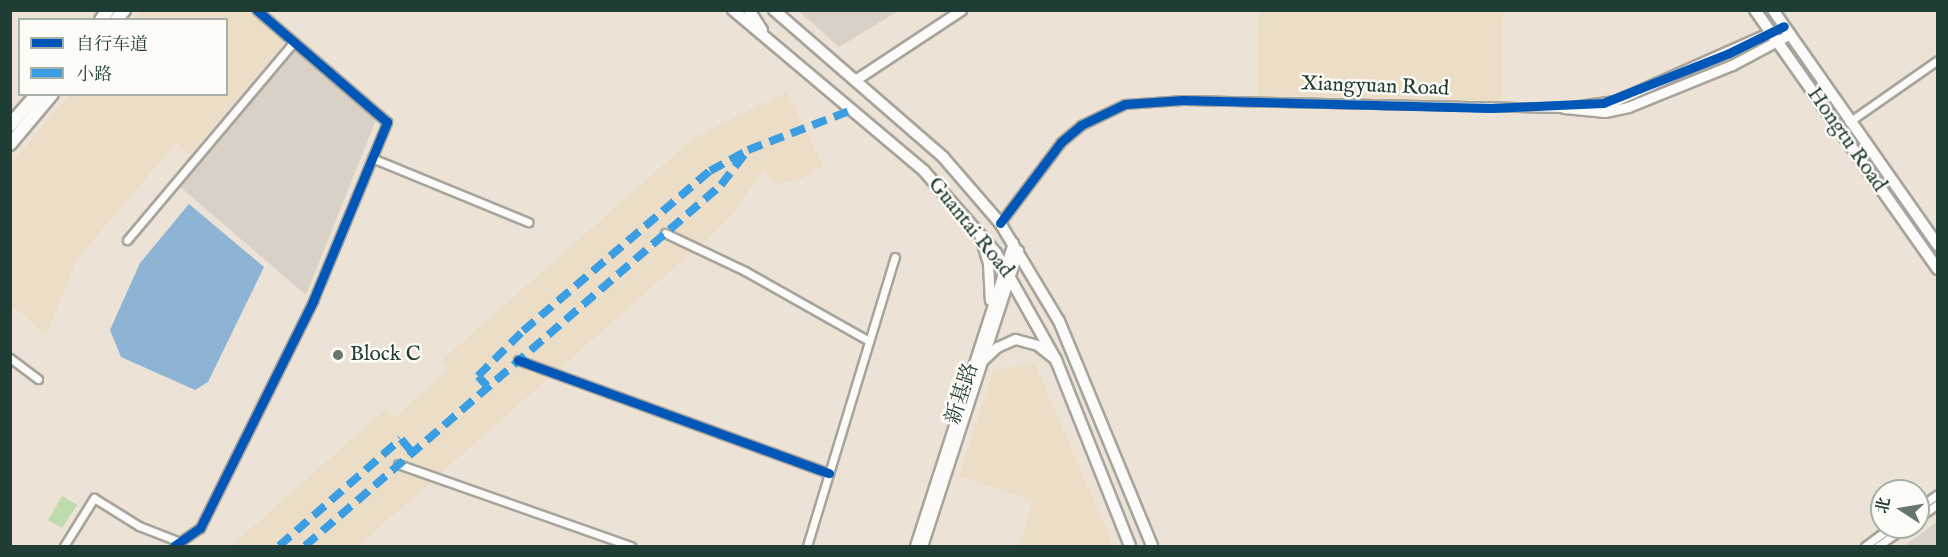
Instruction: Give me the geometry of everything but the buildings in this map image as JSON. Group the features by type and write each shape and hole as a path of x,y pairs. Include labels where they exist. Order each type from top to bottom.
{"highway":[{"path":"10,125 35,96"},
{"path":"10,144 50,96"}],"main road":[{"name":"Guantai Road","path":"768,10 778,14 943,157 1000,223 1059,321 1152,546"},
{"name":"Hongtu Road","path":"1755,10 1938,269"},
{"name":"Hongtu Road","path":"1773,10 1849,122 1938,246"},
{"name":"Guantai Road","path":"737,12 924,171 977,230 1007,270 1056,360 1130,546"}],"street":[{"path":"64,546 94,498 139,526 177,544 200,528 313,301 387,122 257,10"},
{"path":"855,80 961,10"},
{"name":"Xiangyuan Road","path":"1000,223 1061,142 1081,125 1125,104 1183,100 1564,108 1614,101 1774,38 1787,30"},
{"path":"127,240 294,42"},
{"path":"1849,122 1938,60"},
{"path":"372,158 528,222"},
{"path":"977,230 990,281 989,314"},
{"path":"665,233 745,271 869,341"},
{"name":"新基路","path":"922,546 1015,246"},
{"path":"807,546 895,257"},
{"name":"新基路","path":"915,546 989,314 1007,270"},
{"path":"980,364 997,347 1015,339 1037,345 1056,360"},
{"path":"10,358 38,379"},
{"path":"518,360 829,473"},
{"path":"398,464 631,546"}],"shaded area":[{"path":"141,11 248,11 285,42 190,154 176,143 77,259 46,335 11,304 11,164 68,96 228,96 228,18 134,18"},
{"path":"799,11 898,11 839,47"},
{"path":"1259,11 1503,11 1501,101 1257,95"},
{"path":"293,49 376,120 306,295 178,185"},
{"path":"787,92 823,166 803,178 777,184 763,170 728,220 358,546 231,546 386,409 394,418 448,370 441,361 695,137"},
{"path":"1034,362 1113,546 1019,546 1033,501 959,476 993,371"},
{"path":"1937,522 1937,546 1904,546 1914,539 1930,539 1930,527"}],"green space":[{"path":"62,496 77,505 62,528 48,520"}],"water":[{"path":"189,204 264,267 208,382 195,390 121,357 110,330 140,263"}],"marked path":[{"path":"487,386 478,376 523,331 710,171 748,150 854,109"},
{"path":"305,546 721,185 748,150"},
{"path":"279,546 401,439 412,452"}],"cycle path":[{"path":"174,546 200,528 313,301 387,122 257,10"},
{"path":"1000,223 1061,142 1081,125 1125,104 1183,100 1491,108 1603,103 1729,53 1784,26"},
{"path":"518,360 829,473"}],"place":[{"name":"Block C","path":"338,355"}]}
